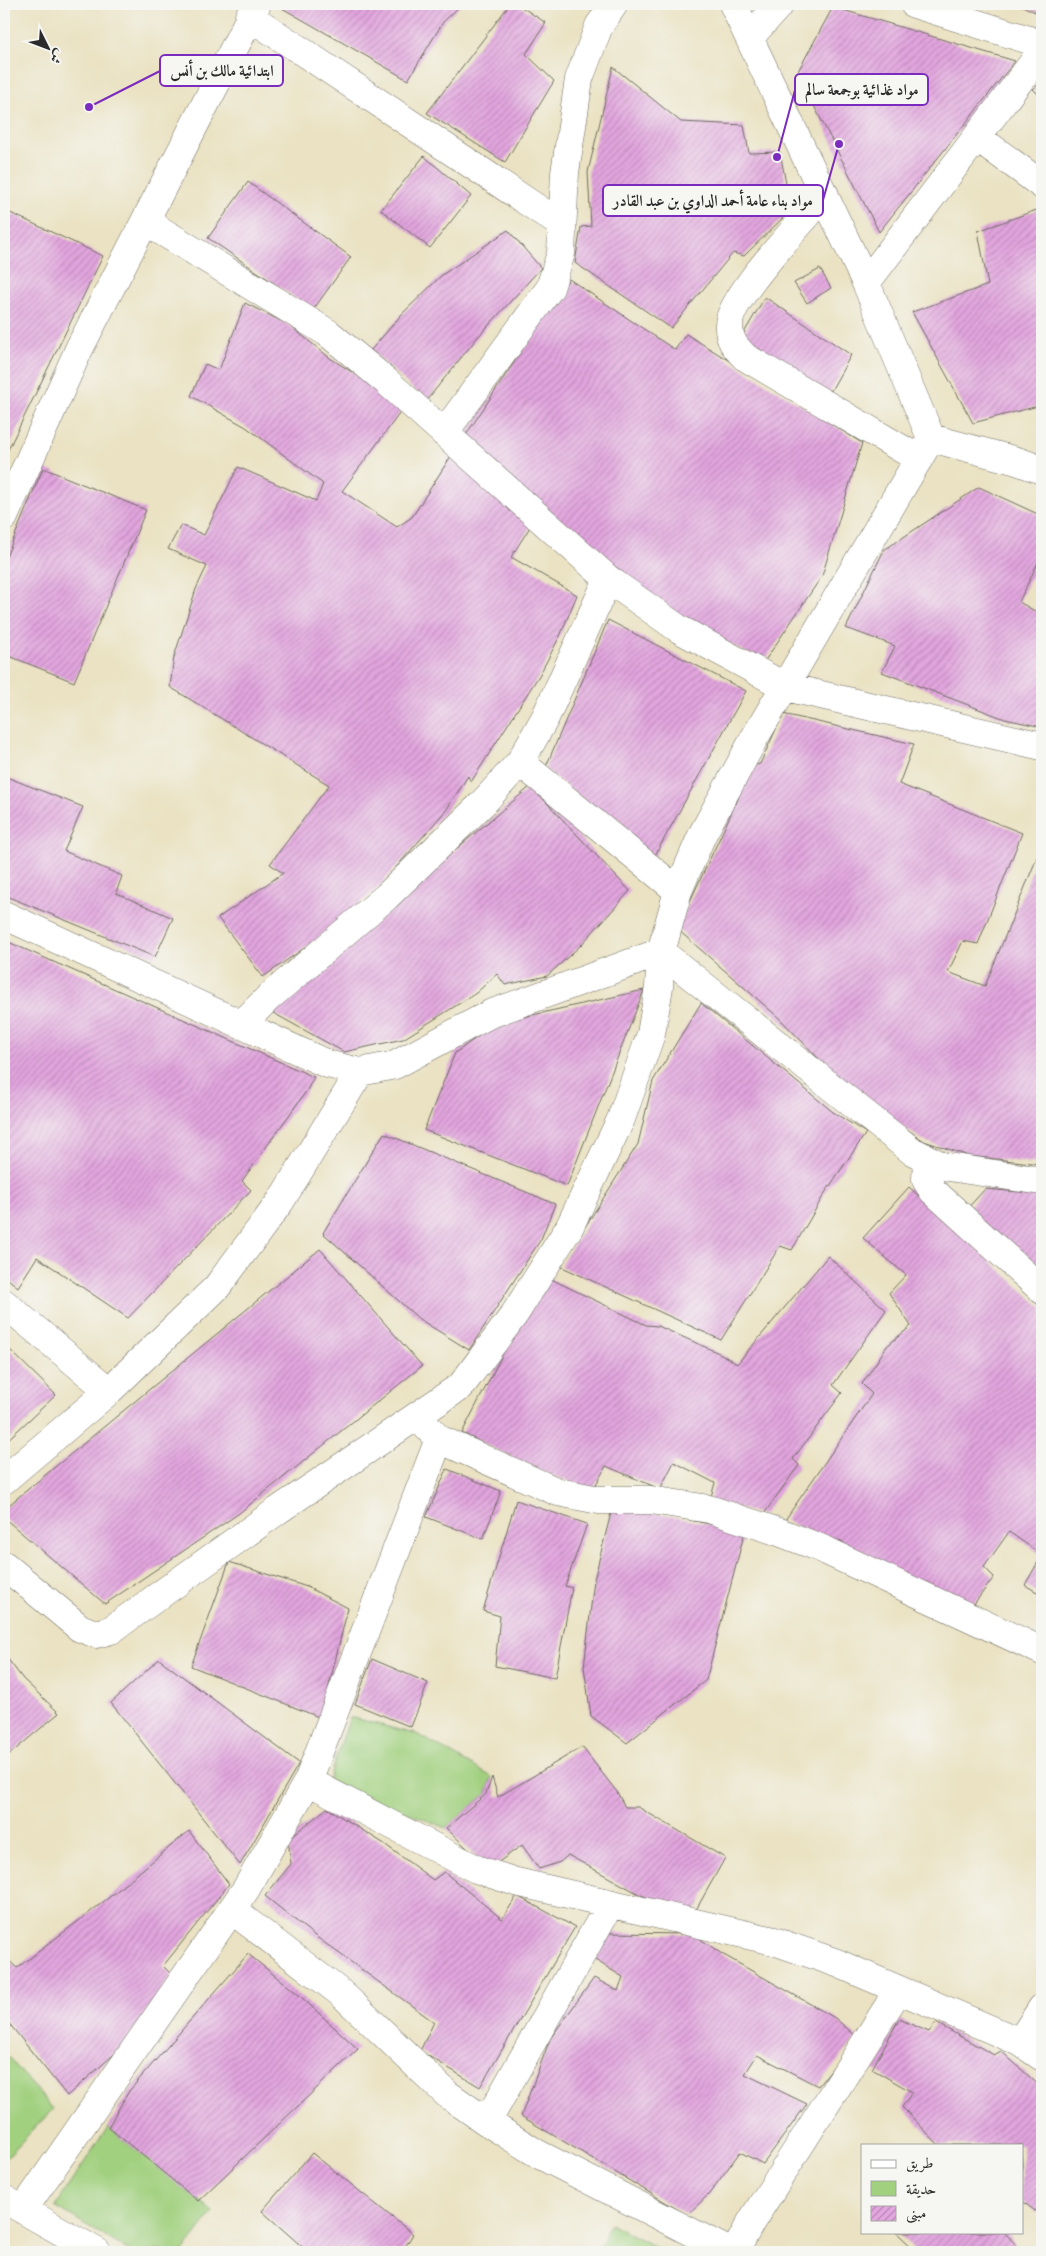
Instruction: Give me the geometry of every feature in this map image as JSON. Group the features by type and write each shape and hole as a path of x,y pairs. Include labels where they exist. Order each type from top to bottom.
{"street":[{"path":"444,433 550,288 561,253 565,173 579,79 599,26 614,4"},
{"path":"4,1565 80,1628 96,1634 111,1630 277,1511 460,1386 514,1314 569,1228 621,1119 651,1034 659,986 661,952 678,891 702,835 755,737 925,448 866,283 733,4"},
{"path":"750,37 780,4"},
{"path":"914,4 1042,44"},
{"path":"4,517 79,349 253,10 562,224"},
{"path":"866,283 1042,51"},
{"path":"977,137 1042,185"},
{"path":"825,195 744,289 728,322 731,342 744,357 925,448 1017,461 1042,470"},
{"path":"145,221 328,333 444,433 608,580 678,629 786,687 1042,746"},
{"path":"241,1025 268,998 387,896 482,804 520,762 545,718 608,580"},
{"path":"520,762 678,891"},
{"path":"4,915 327,1064 360,1072 395,1065 490,1014 661,952"},
{"path":"661,952 912,1151 942,1166 1042,1181"},
{"path":"4,1480 109,1392 217,1287 280,1202 360,1072"},
{"path":"927,1160 926,1180 933,1191 1042,1290"},
{"path":"4,1303 109,1392"},
{"path":"417,1416 439,1439 558,1492 599,1500 650,1500 709,1509 818,1547 1042,1651"},
{"path":"97,2252 13,2204 232,1910 308,1781 439,1439"},
{"path":"308,1781 476,1869 516,1882 774,1941 837,1963 1031,2049 1042,2008"},
{"path":"487,2122 610,1904"},
{"path":"232,1910 342,1994 447,2094 487,2122 538,2154 730,2252"},
{"path":"735,2252 751,2222 898,1991"}],"green space":[{"path":"350,1717 419,1735 492,1777 486,1794 446,1828 328,1781"},
{"path":"4,2052 53,2109 4,2160"},
{"path":"108,2127 213,2212 183,2252 131,2252 55,2206"},
{"path":"610,2223 664,2252 598,2252"}],"building":[{"path":"275,4 462,4 443,22 408,80"},
{"path":"510,4 517,4 546,23 526,54 554,81 505,162 427,113"},
{"path":"1018,4 1042,4 1042,15"},
{"path":"833,7 1015,61 879,232 797,73"},
{"path":"613,67 681,122 744,125 749,153 780,152 791,210 744,256 733,253 671,328 575,263 581,227 591,226 588,172"},
{"path":"1042,81 1042,98 1033,89"},
{"path":"424,156 471,196 430,248 381,210"},
{"path":"248,182 351,257 313,310 208,238"},
{"path":"1042,208 1042,405 973,423 912,312 988,285 978,231"},
{"path":"4,210 103,256 4,458"},
{"path":"508,230 541,268 477,338 426,401 371,350 401,315 442,275"},
{"path":"820,269 831,288 807,303 794,283"},
{"path":"569,279 675,350 686,334 862,443 822,576 764,662 694,625 642,587 557,522 464,438"},
{"path":"765,297 851,355 829,394 741,338"},
{"path":"245,303 289,325 330,358 405,406 342,491 397,527 412,517 451,456 530,527 511,557 577,595 560,636 540,674 471,782 468,776 447,809 378,888 323,935 263,977 218,918 283,873 270,864 329,785 170,687 174,657 196,589 207,566 168,549 181,525 204,535 238,467 316,501 323,484 246,427 191,396 205,364 219,370"},
{"path":"43,468 146,510 74,682 4,654 4,562"},
{"path":"979,487 1042,516 1042,554 1019,602 1042,615 1042,727 1005,719 882,672 895,646 846,628 884,550"},
{"path":"608,620 746,691 654,857 545,769"},
{"path":"783,714 914,744 899,784 1022,833 978,944 963,941 948,972 985,986 1042,845 1042,1157 1040,1164 969,1156 924,1141 878,1109 830,1070 778,1017 677,929 738,799 749,767 760,764"},
{"path":"4,776 83,807 64,851 122,876 116,893 173,918 155,957 4,895"},
{"path":"531,786 630,891 581,945 547,976 505,985 497,974 476,993 403,1039 344,1052 266,1009"},
{"path":"4,940 314,1077 307,1090 242,1181 251,1190 128,1318 37,1257 18,1287 4,1276"},
{"path":"644,990 567,1186 424,1130 455,1053 497,1023"},
{"path":"701,1003 833,1112 866,1133 825,1193 792,1250 780,1246 721,1340 560,1266 638,1144 653,1081"},
{"path":"384,1133 555,1204 541,1239 469,1350 419,1319 323,1233"},
{"path":"909,1187 1042,1308 1042,1555 1009,1532 984,1567 994,1577 968,1612 868,1562 840,1540 835,1545 785,1520 872,1394 862,1384 887,1346 911,1326 889,1293 906,1275 863,1238"},
{"path":"985,1189 1042,1194 1042,1277 966,1210"},
{"path":"320,1249 422,1366 238,1514 105,1604 4,1518 4,1509"},
{"path":"828,1256 886,1310 833,1385 842,1393 793,1459 799,1465 763,1515 710,1500 715,1483 674,1462 660,1489 606,1466 593,1490 543,1472 462,1433 512,1336 549,1278 646,1325 658,1326 721,1354 737,1364"},
{"path":"4,1344 56,1395 4,1443"},
{"path":"447,1469 501,1491 483,1539 426,1517"},
{"path":"516,1500 587,1524 565,1586 572,1588 555,1678 495,1666 500,1616 483,1611"},
{"path":"613,1505 745,1531 706,1680 627,1743 591,1716 584,1667 594,1580"},
{"path":"1042,1555 1042,1595 1025,1585"},
{"path":"229,1562 307,1587 348,1608 321,1718 191,1666"},
{"path":"4,1654 23,1679 59,1713 4,1759"},
{"path":"159,1659 299,1763 240,1865 111,1703"},
{"path":"372,1659 428,1683 411,1727 355,1704"},
{"path":"582,1747 617,1792 625,1807 638,1807 725,1858 692,1917 639,1894 568,1855 560,1862 539,1869 522,1845 489,1869 446,1828 486,1794 492,1777 498,1797"},
{"path":"327,1808 383,1843 433,1880 444,1872 502,1919 517,1896 575,1927 480,2087 420,2051 434,2022 315,1936 265,1896 291,1864 288,1839"},
{"path":"189,1831 229,1884 163,1966 172,1975 120,2049 67,2096 4,2017 4,1960 6,1958 17,1968 107,1899"},
{"path":"606,1933 693,1934 722,1954 835,2018 857,2037 818,2086 757,2055 745,2074 807,2104 763,2164 740,2152 709,2194 687,2215 521,2116 550,2039 594,1978 618,1991 623,1977 592,1958"},
{"path":"248,1954 299,1995 358,2049 198,2201 108,2127 129,2091"},
{"path":"899,2019 929,2032 936,2023 994,2055 1001,2051 1042,2088 1042,2210 1039,2214 1024,2203 1024,2144 938,2144 902,2107 912,2092 872,2069"},
{"path":"312,2153 413,2234 402,2252 372,2252 363,2250 355,2252 308,2252 262,2211"},
{"path":"898,2234 1006,2234 1023,2252 917,2252"}],"place":[{"name":"ابتدائية مالك بن أنس","path":"89,107"},
{"name":"مواد بناء عامة أحمد الداوي بن عبد القادر","path":"839,144"},
{"name":"مواد غذائية بوجمعة سالم","path":"777,157"}]}
